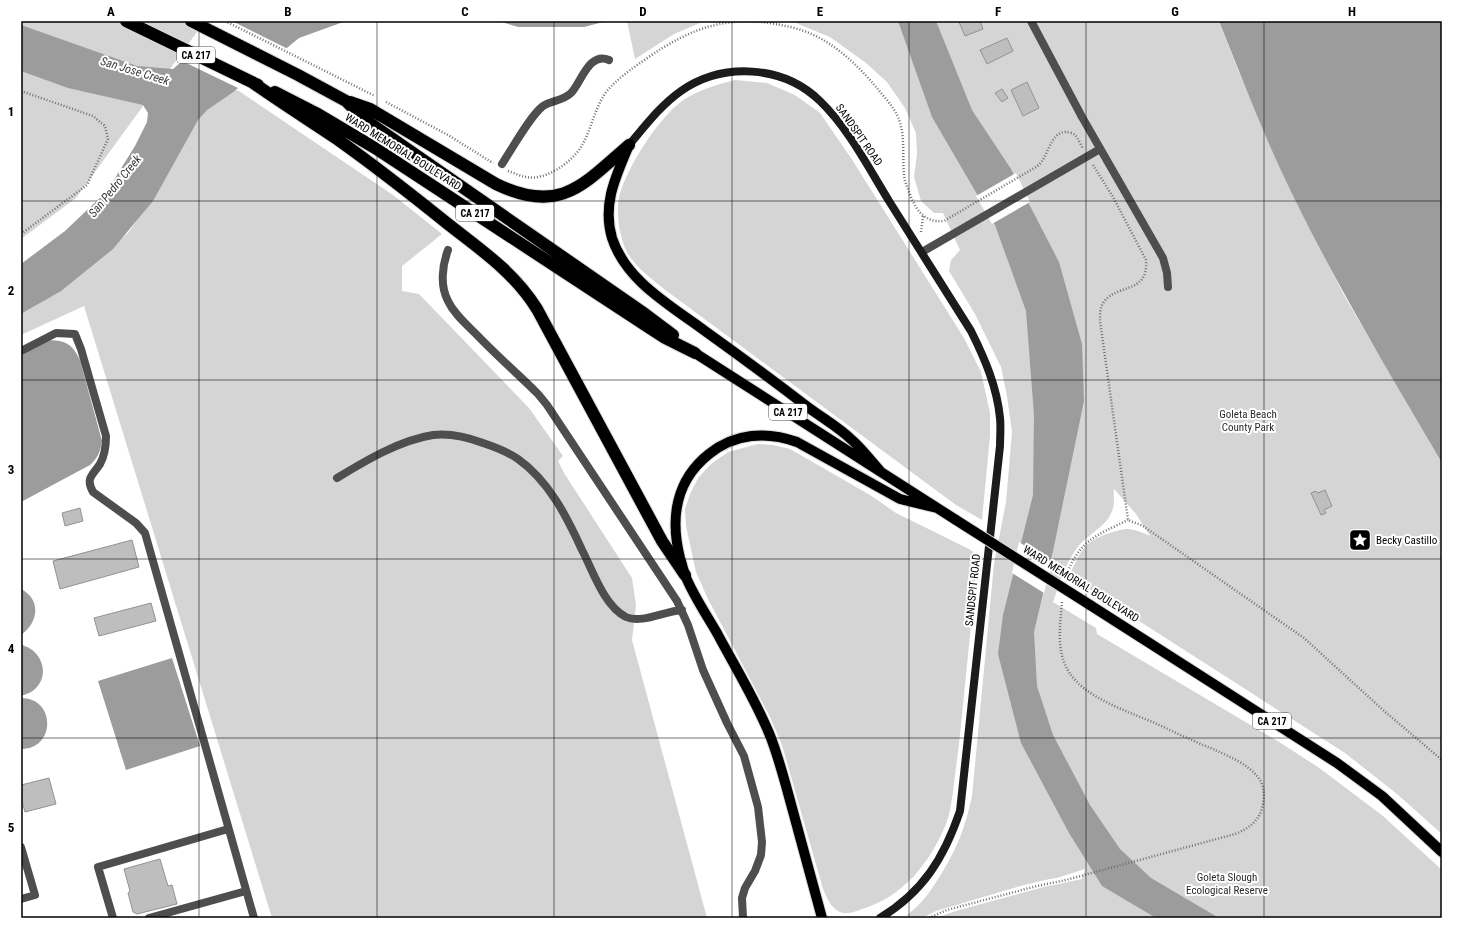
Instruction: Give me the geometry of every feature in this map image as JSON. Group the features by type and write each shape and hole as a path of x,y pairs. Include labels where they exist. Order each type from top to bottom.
{"highway":[{"name":"WARD MEMORIAL BOULEVARD","path":"126,21 302,105 376,148 645,326 665,338 695,352"},
{"name":"WARD MEMORIAL BOULEVARD","path":"191,21 281,66 346,101 364,119 645,314 695,352"},
{"path":"252,82 285,106 338,140 382,172 487,254 518,282 537,309 662,541 685,575"},
{"path":"346,101 370,109 496,184 513,192 528,196 547,198 572,191 595,175 629,145"}],"main road":[{"path":"629,145 613,186 608,204 608,215 615,246 630,271 670,305 853,440 881,472"},
{"name":"WARD MEMORIAL BOULEVARD","path":"695,352 1337,763 1382,796 1442,852"},
{"path":"822,918 780,767 768,731 685,575 675,532 675,518 679,497 687,479 700,462 720,446 738,439 768,435 787,439 807,447 900,499 937,508"}],"street":[{"path":"1031,21 1100,149 1163,258 1167,273 1168,287"},
{"path":"502,164 538,110 550,102 564,98 570,94 592,62 602,58 608,60"},
{"name":"SANDSPIT ROAD","path":"629,145 659,110 670,100 680,92 701,80 712,76 736,71 751,71 781,77 801,87 819,100 838,122 971,331 986,362 994,385 1001,420 1000,446 960,811 951,837 936,864 922,883 906,899 880,918"},
{"path":"922,252 1044,183 1100,149"},
{"path":"448,250 445,258 443,274 444,289 448,302 468,327 538,394 547,405 646,555 672,591 682,610 703,670 744,756 758,807 762,842 761,855 755,871 745,888 742,898 743,918"},
{"path":"21,351 56,333 75,334 81,349 106,436 106,449 100,464 90,475 90,487 93,492 136,523 145,534 254,918"},
{"path":"336,478 381,453 419,438 433,435 447,434 491,446 518,459 529,467 546,487 570,526 603,593 611,605 620,613 627,617 636,619 672,610 682,610"},
{"path":"113,918 98,866 228,829"},
{"path":"21,847 35,895 21,899"},
{"path":"149,918 246,891"}],"path":[{"path":"225,21 317,67"},
{"path":"21,91 93,116 105,126 108,139 87,186 21,234"},
{"path":"934,221 944,221 1036,167 1043,160 1052,141 1057,135 1063,132 1069,132 1075,135"},
{"path":"1098,175 1113,197 1146,260 1147,271 1144,278 1137,284 1110,297 1102,306 1100,321 1128,520"},
{"path":"1064,581 1085,543 1095,536 1128,520 1143,526 1304,638 1383,710 1442,760"},
{"path":"929,918 947,910 1241,832 1249,827 1259,816 1264,802 1262,784 1257,776 1246,767 1228,756 1113,705 1093,694 1077,682 1066,667 1062,658 1060,640 1062,596"}],"green space":[{"path":"21,21 205,21 76,198 21,239"},
{"path":"627,21 705,21 674,34 635,59"},
{"path":"791,21 1219,21 1238,70 1284,177 1345,297 1442,463 1442,834 1397,794 1345,753 1069,576 1078,556 1083,549 1090,543 1106,534 1118,530 1129,529 1150,536 1136,514 1114,489 1114,506 1111,514 1102,525 1081,543 1073,554 1063,574 1053,602 1096,628 1097,634 1276,740 1318,767 1383,816 1442,870 1442,918 935,918 1044,887 1082,879 1085,869 936,911 922,918 909,918 907,915 917,906 932,888 951,857 963,828 972,796 994,564 1006,502 1012,432 1001,367 975,314 949,271 951,260 960,250 943,213 934,213 921,201 914,177 917,154 916,133 905,108 887,82 866,63 830,37"},
{"path":"735,80 767,83 795,95 820,113 851,158 964,338 981,372 990,413 990,436 982,520 956,505 664,289 642,270 628,254 620,229 618,216 619,197 636,158 653,132 672,109 682,101 707,88"},
{"path":"232,89 239,91 393,195 442,234 402,266 402,291 419,294 529,408 563,456 558,461 564,473 632,578 636,605 632,640 707,918 272,918 84,306 21,335 21,314 53,294 128,233 153,198 190,122"},
{"path":"758,444 773,445 790,449 870,495 896,513 969,549 978,555 959,742 953,792 947,820 932,852 913,877 890,896 877,904 851,913 842,913 838,911 829,901 823,889 782,745 770,717 707,597 696,572 686,526 685,509 698,478 711,464 728,452"}],"water":[{"path":"230,21 346,21 299,38 232,93 207,110 198,120 153,201 113,249 61,291 21,314 21,264 65,231 107,191 135,146 147,122 148,113 143,105 68,88 21,71 21,25 137,66 173,69"},
{"path":"498,21 607,21 584,27 518,27"},
{"path":"898,21 936,21 972,110 1011,169 1059,262 1082,344 1084,401 1053,551 1034,632 1037,686 1053,735 1090,805 1120,849 1151,878 1219,918 1156,918 1102,886 1069,833 1021,743 998,654 1003,615 1033,495 1034,415 1026,311 995,225 932,117"},
{"path":"1219,21 1442,21 1442,463 1360,322 1302,214 1250,99"},
{"path":"49,340 60,341 68,344 80,360 102,441 95,460 90,465 21,502 21,355"},
{"path":"21,589 32,599 35,605 35,612 31,624 21,635"},
{"path":"21,645 34,651 42,663 43,670 40,683 35,689 21,696"},
{"path":"172,658 200,746 126,770 98,681"},
{"path":"21,698 33,700 41,706 46,714 47,724 45,733 40,741 32,747 21,749"}],"pier":[{"path":"227,21 232,21 288,49 240,89 180,60"},
{"path":"1016,173 1030,202 992,224 976,196"},
{"path":"1019,542 1052,563 1044,593 1012,573"}],"building":[{"path":"980,21 983,29 965,36 959,22"},
{"path":"1007,38 1013,51 987,64 980,50"},
{"path":"1027,82 1039,108 1023,116 1011,90"},
{"path":"1002,89 1008,98 1002,102 995,93"},
{"path":"1325,490 1332,506 1324,510 1326,513 1321,515 1311,493 1316,491 1318,493"},
{"path":"80,508 83,521 65,526 62,513"},
{"path":"132,540 139,567 60,589 53,561"},
{"path":"151,603 156,621 99,636 94,618"},
{"path":"49,778 56,804 25,812 21,798 21,785"},
{"path":"160,859 168,886 172,885 177,904 137,914 133,912 128,893 130,891 124,869"}],"place":[{"name":"Becky Castillo","path":"1360,540"}],"water label":[{"name":"San Jose Creek","path":"135,71"},
{"name":"San Pedro Creek","path":"115,186"}],"park label":[{"name":"Goleta Beach County Park","path":"1248,420"},
{"name":"Goleta Slough Ecological Reserve","path":"1227,883"}]}
